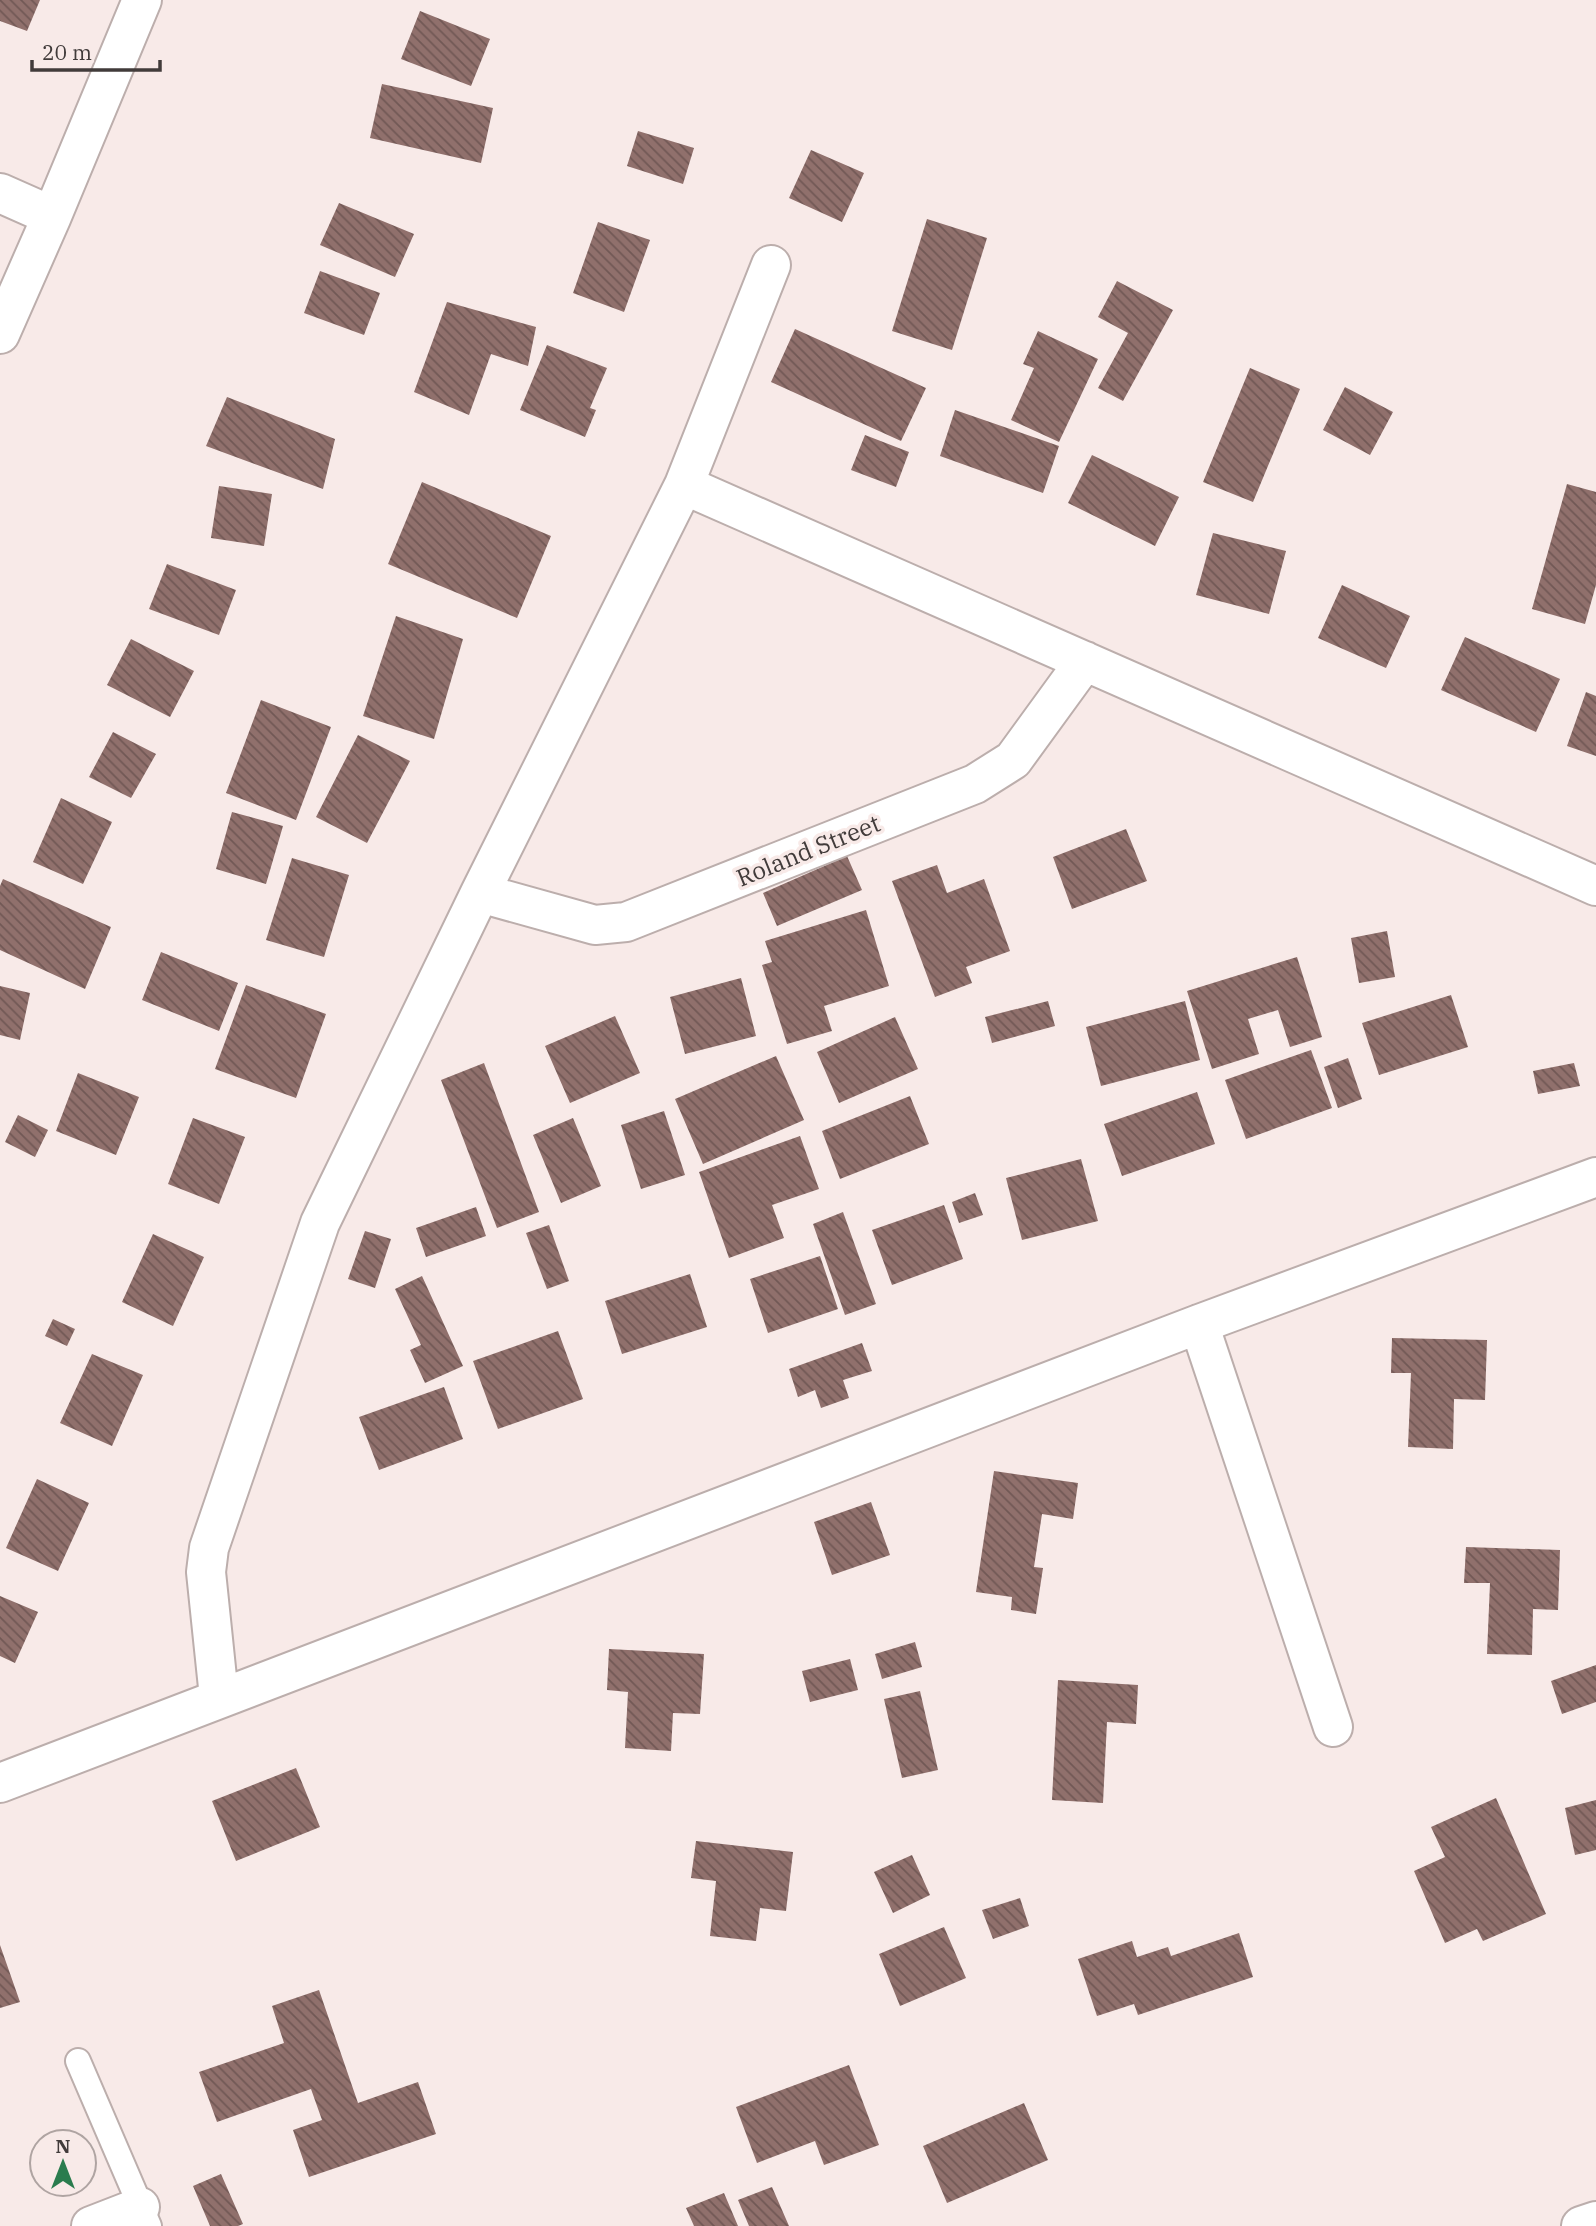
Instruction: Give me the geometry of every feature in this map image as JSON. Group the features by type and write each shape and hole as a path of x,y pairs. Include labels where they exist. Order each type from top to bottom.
{"street":[{"path":"0,334 142,0"},
{"path":"0,193 52,216"},
{"path":"219,1697 206,1572 209,1548 320,1223 480,893 684,485 771,265"},
{"path":"684,485 1596,886"},
{"name":"Roland Street","path":"480,893 595,925 626,922 975,784 995,773 1013,760 1085,662"},
{"path":"0,1783 1199,1324 1596,1177"},
{"path":"1199,1324 1333,1727"},
{"path":"91,2226 145,2216"},
{"path":"1581,2226 1596,2221"}],"lane":[{"path":"78,2061 145,2216"}],"building":[{"path":"0,0 40,0 27,31 0,21"},
{"path":"420,11 490,39 471,86 401,59"},
{"path":"382,84 493,108 481,163 370,138"},
{"path":"638,131 694,148 683,184 627,166"},
{"path":"811,150 864,173 842,222 789,198"},
{"path":"339,203 414,234 395,277 320,245"},
{"path":"927,219 987,238 952,350 892,331"},
{"path":"598,222 650,240 624,312 573,293"},
{"path":"320,271 380,293 364,335 304,313"},
{"path":"1117,281 1173,310 1123,401 1098,388 1128,333 1098,317"},
{"path":"447,302 536,327 528,366 491,354 469,415 414,392"},
{"path":"795,329 926,388 901,441 771,382"},
{"path":"1038,331 1098,359 1059,442 1011,420 1034,368 1023,364"},
{"path":"547,345 607,368 590,408 596,410 585,437 520,410"},
{"path":"1250,368 1300,389 1253,502 1203,482"},
{"path":"1345,387 1393,412 1370,455 1323,430"},
{"path":"227,397 335,439 323,489 206,446"},
{"path":"955,410 1059,446 1043,493 940,456"},
{"path":"865,435 909,452 896,487 851,470"},
{"path":"1092,455 1179,497 1155,546 1068,503"},
{"path":"422,482 551,536 517,618 388,564"},
{"path":"1567,484 1596,492 1596,585 1585,624 1532,609"},
{"path":"219,486 272,494 264,546 211,538"},
{"path":"1213,533 1286,551 1269,614 1196,595"},
{"path":"167,564 236,590 219,635 149,609"},
{"path":"1342,585 1410,616 1386,668 1318,638"},
{"path":"396,616 463,639 434,739 363,716"},
{"path":"1465,637 1560,679 1536,732 1441,690"},
{"path":"131,639 194,671 170,717 107,685"},
{"path":"1586,692 1596,696 1596,756 1567,746"},
{"path":"261,700 331,727 296,820 226,793"},
{"path":"113,732 156,754 131,798 89,777"},
{"path":"358,735 410,761 367,843 316,817"},
{"path":"61,798 112,822 83,884 33,862"},
{"path":"232,812 283,826 266,884 216,869"},
{"path":"1126,829 1147,881 1072,909 1053,857"},
{"path":"847,856 862,890 777,926 763,893"},
{"path":"292,858 349,875 324,957 266,940"},
{"path":"937,865 947,893 984,879 1010,951 966,967 972,983 935,997 892,881"},
{"path":"3,879 111,927 85,989 0,950 0,886"},
{"path":"866,910 889,986 824,1006 832,1031 787,1044 762,965 772,962 765,941"},
{"path":"1387,931 1395,977 1359,983 1351,938"},
{"path":"161,952 238,983 219,1031 142,1000"},
{"path":"1297,957 1322,1037 1290,1047 1278,1010 1248,1019 1259,1054 1212,1069 1187,991"},
{"path":"741,978 756,1036 685,1054 670,997"},
{"path":"246,985 326,1014 296,1098 215,1069"},
{"path":"0,986 30,993 20,1040 0,1035"},
{"path":"1451,995 1468,1047 1379,1075 1362,1023"},
{"path":"1048,1001 1055,1026 992,1043 985,1017"},
{"path":"1185,1001 1200,1060 1101,1086 1086,1027"},
{"path":"615,1016 640,1073 570,1103 545,1046"},
{"path":"895,1017 918,1069 839,1103 817,1052"},
{"path":"1311,1050 1332,1108 1246,1139 1225,1080"},
{"path":"776,1056 804,1120 703,1164 675,1099"},
{"path":"1348,1058 1362,1099 1338,1108 1324,1067"},
{"path":"484,1063 539,1212 497,1228 441,1080"},
{"path":"1574,1063 1580,1086 1538,1094 1533,1071"},
{"path":"78,1073 139,1097 116,1155 56,1131"},
{"path":"1197,1092 1215,1144 1122,1176 1104,1124"},
{"path":"910,1096 929,1144 840,1179 822,1131"},
{"path":"664,1111 685,1175 641,1189 621,1125"},
{"path":"18,1115 48,1130 35,1157 5,1142"},
{"path":"193,1118 245,1137 219,1204 168,1184"},
{"path":"573,1118 601,1186 561,1203 533,1135"},
{"path":"800,1136 819,1189 772,1205 784,1238 729,1258 699,1172"},
{"path":"1081,1159 1098,1221 1022,1240 1006,1178"},
{"path":"975,1193 983,1215 959,1223 952,1202"},
{"path":"944,1205 963,1259 892,1285 872,1230"},
{"path":"476,1207 486,1236 426,1257 416,1228"},
{"path":"843,1212 876,1304 845,1315 813,1224"},
{"path":"549,1225 569,1281 547,1289 526,1233"},
{"path":"365,1231 391,1239 375,1288 348,1279"},
{"path":"153,1234 204,1257 173,1326 122,1302"},
{"path":"820,1256 838,1309 768,1333 750,1279"},
{"path":"690,1274 707,1327 622,1354 605,1301"},
{"path":"422,1276 463,1366 425,1383 410,1350 421,1345 395,1289"},
{"path":"53,1319 75,1329 67,1346 45,1336"},
{"path":"558,1331 583,1399 498,1429 473,1361"},
{"path":"1392,1338 1487,1340 1485,1400 1454,1399 1453,1449 1408,1447 1411,1373 1391,1373"},
{"path":"862,1343 872,1371 843,1380 849,1398 821,1408 815,1390 798,1397 789,1369"},
{"path":"92,1354 143,1375 112,1446 60,1423"},
{"path":"444,1387 463,1439 379,1470 359,1417"},
{"path":"994,1471 1078,1483 1073,1519 1042,1514 1034,1567 1043,1568 1036,1614 1011,1610 1012,1597 976,1592"},
{"path":"37,1479 89,1503 58,1571 6,1548"},
{"path":"871,1502 890,1555 832,1575 814,1522"},
{"path":"1466,1547 1560,1550 1558,1610 1533,1609 1532,1655 1487,1654 1490,1583 1464,1583"},
{"path":"0,1596 38,1612 15,1663 0,1656"},
{"path":"915,1642 922,1667 882,1679 875,1654"},
{"path":"609,1649 704,1654 700,1714 673,1713 671,1751 625,1748 628,1692 607,1690"},
{"path":"850,1659 858,1690 810,1702 802,1671"},
{"path":"1596,1665 1596,1702 1562,1714 1551,1681"},
{"path":"1058,1680 1138,1685 1136,1724 1107,1722 1103,1803 1052,1800"},
{"path":"920,1691 938,1770 902,1778 884,1699"},
{"path":"296,1768 320,1827 236,1861 212,1801"},
{"path":"1496,1798 1546,1914 1483,1941 1477,1929 1445,1943 1414,1871 1445,1857 1431,1827"},
{"path":"1596,1800 1596,1850 1575,1855 1565,1808"},
{"path":"696,1841 793,1852 786,1911 760,1908 756,1941 710,1936 716,1881 691,1878"},
{"path":"912,1855 930,1895 893,1913 874,1872"},
{"path":"1020,1898 1029,1926 993,1939 982,1910"},
{"path":"944,1927 966,1978 900,2006 879,1954"},
{"path":"1239,1933 1253,1977 1138,2015 1134,2004 1097,2016 1078,1959 1132,1941 1137,1957 1168,1947 1171,1956"},
{"path":"0,1945 20,2002 0,2008"},
{"path":"319,1990 358,2103 418,2082 436,2134 309,2177 293,2130 322,2120 311,2089 217,2122 199,2072 284,2043 272,2006"},
{"path":"849,2065 879,2145 824,2165 815,2141 757,2163 736,2107"},
{"path":"1024,2103 1048,2160 947,2203 923,2146"},
{"path":"221,2174 243,2224 238,2226 210,2226 193,2186"},
{"path":"772,2187 789,2226 749,2226 738,2200"},
{"path":"724,2193 738,2226 694,2226 686,2208"}]}
